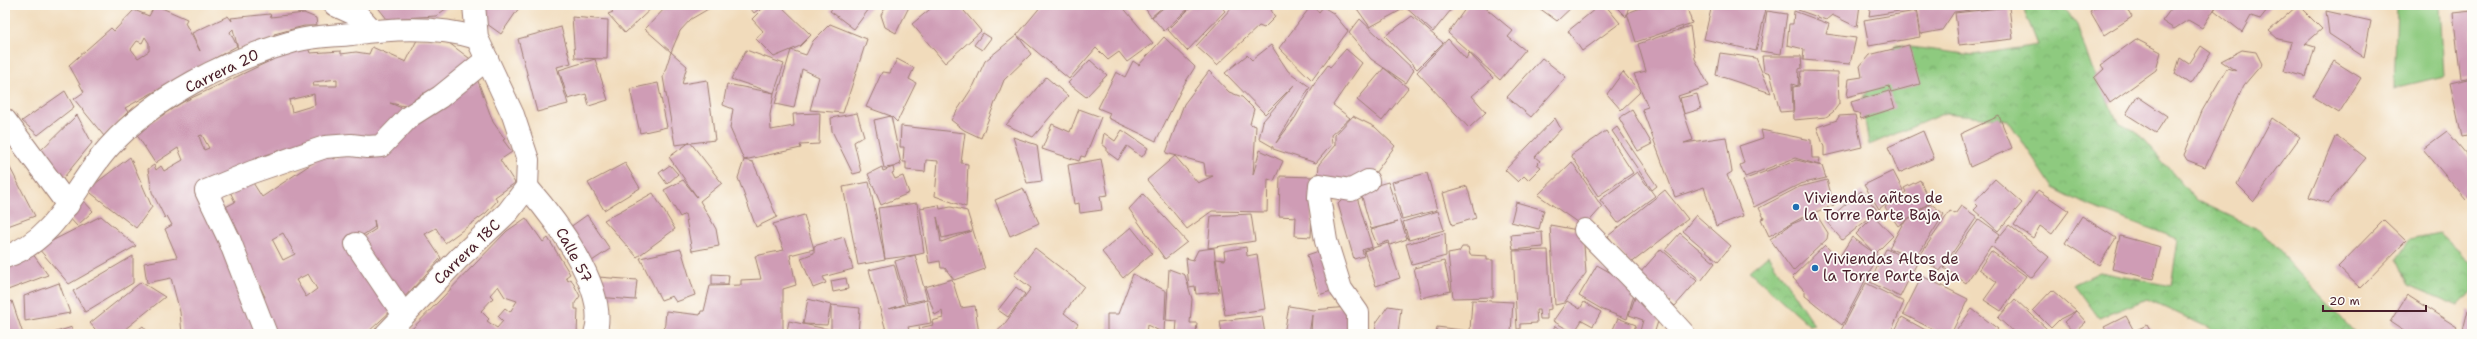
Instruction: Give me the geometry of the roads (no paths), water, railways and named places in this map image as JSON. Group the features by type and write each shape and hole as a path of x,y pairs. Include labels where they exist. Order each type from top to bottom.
{"street":[{"path":"335,5 359,16 373,31"},
{"path":"474,5 477,38 512,115 528,160 527,187"},
{"name":"Carrera 20","path":"5,257 45,234 68,205 108,148 133,122 198,79 246,57 296,40 373,31 454,31 477,38"},
{"path":"266,334 234,251 206,191 225,182 325,147 351,144 368,147 381,146 386,143 410,116 446,93 488,61"},
{"path":"5,120 68,205"},
{"path":"1358,334 1358,313 1341,289 1326,241 1319,197 1320,185 1351,190 1368,181"},
{"name":"Carrera 18C","path":"386,334 508,212 527,187"},
{"name":"Calle 57","path":"527,187 566,235 592,289 598,311 595,334"},
{"path":"1585,230 1643,288 1684,334"},
{"path":"356,244 404,315"}],"place":[{"name":"Viviendas añtos de la Torre Parte Baja","path":"1796,207"},
{"name":"Viviendas Altos de la Torre Parte Baja","path":"1815,268"}]}
